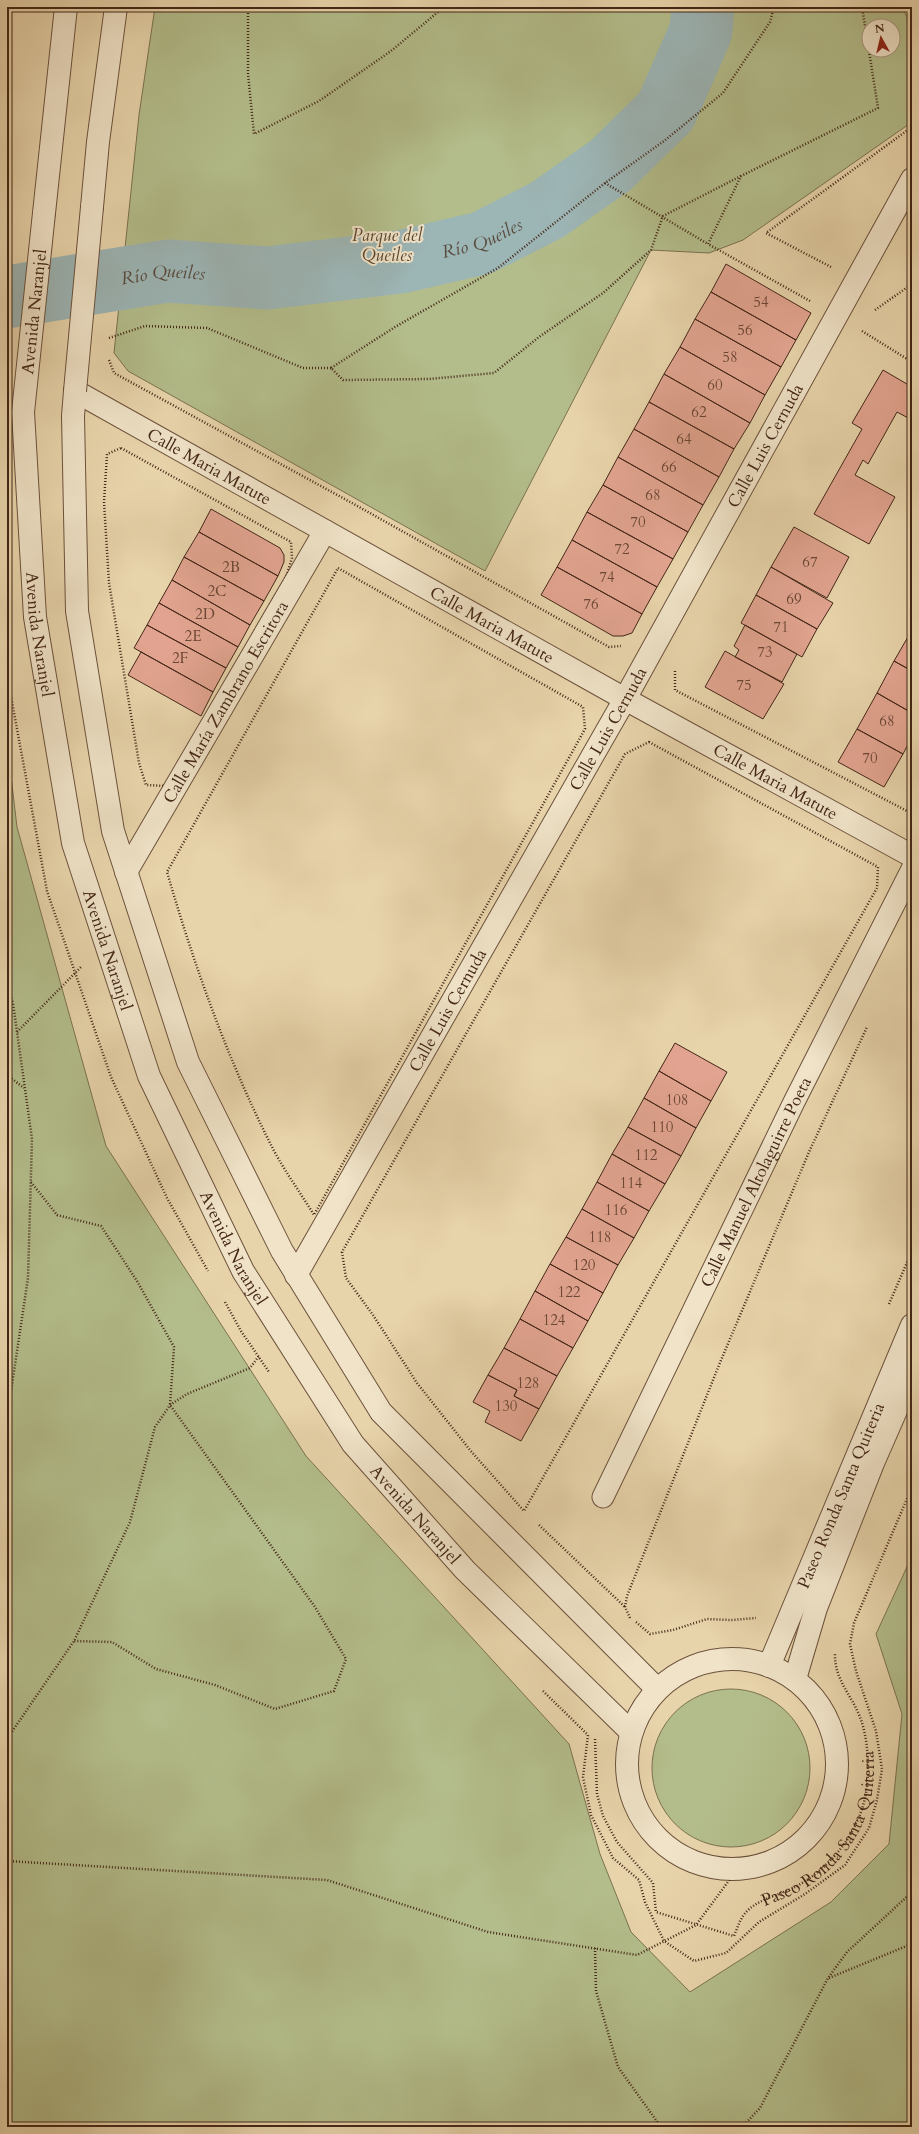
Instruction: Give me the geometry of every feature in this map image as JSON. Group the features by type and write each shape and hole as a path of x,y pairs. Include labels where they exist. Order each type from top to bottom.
{"street":[{"name":"Avenida Naranjel","path":"66,7 23,412 35,617 73,843 149,1076 243,1271 353,1444 465,1570 630,1731"},
{"path":"116,7 98,142 73,416 77,611 113,831 126,872 188,1062 282,1251 382,1412 657,1689"},
{"name":"Calle Luis Cernuda","path":"296,1275 625,699 912,178"},
{"name":"Calle Maria Matute","path":"75,390 625,699 912,856"},
{"name":"Calle María Zambrano Escritora","path":"126,872 326,531"},
{"name":"Paseo Ronda Santa Quiteria","path":"769,1666 912,1325"},
{"name":"Paseo Ronda Santa Quiteria","path":"795,1679 816,1608 873,1464 912,1374"},
{"path":"729,1659 769,1666 795,1679 821,1707 836,1742 836,1788 816,1830 780,1859 736,1871 686,1861 646,1829 627,1782 630,1731 657,1689 690,1667 729,1659"}],"lane":[{"name":"Calle Manuel Altolaguirre Poeta","path":"603,1497 794,1102 912,869"}],"path":[{"path":"248,7 248,74 254,134 319,101 391,51 444,7"},
{"path":"107,345 108,338 145,326 207,328 304,368 331,368 395,327 498,268 605,183 664,141 723,94 770,22 774,7"},
{"path":"331,368 343,380 429,379 494,373 539,337 603,293 651,250 663,216 878,108 862,7"},
{"path":"832,268 766,233 912,127"},
{"path":"708,244 741,176"},
{"path":"605,183 708,244 813,302"},
{"path":"871,313 912,284"},
{"path":"858,338 865,325"},
{"path":"862,331 912,362"},
{"path":"106,352 114,372 609,647 628,646"},
{"path":"121,448 291,542 292,558 286,577 166,786 146,785 139,763 109,583 104,502 107,454 121,448"},
{"path":"338,568 583,707 585,729 314,1215 272,1146 237,1071 186,940 167,872 183,845 338,568"},
{"path":"676,666 675,690 911,812"},
{"path":"524,1511 877,888 878,867 649,742 625,754 342,1252 346,1278 373,1315 417,1384 470,1450 524,1511 529,1516"},
{"path":"17,1032 84,964"},
{"path":"7,987 13,1003 32,1139 28,1278 7,1418"},
{"path":"625,1608 627,1596 719,1365 809,1152 869,1023"},
{"path":"7,1075 25,1088"},
{"path":"31,1182 56,1215 101,1226 137,1281 174,1347 170,1405 315,1607 346,1659 334,1691 275,1709 215,1685 156,1669 112,1642 74,1641"},
{"path":"888,1307 912,1251"},
{"path":"7,1739 74,1641 130,1522 155,1427 170,1405 187,1394 250,1368 258,1356 263,1354"},
{"path":"535,1522 625,1608 630,1618 650,1634 673,1630 707,1619 731,1620 760,1618"},
{"name":"Paseo Ronda Santa Quiteria","path":"696,1925 734,1936 743,1916 752,1907 810,1878 834,1858 853,1829 862,1808 867,1788 866,1744 860,1717 838,1675 836,1649"},
{"path":"7,1861 327,1880 488,1932 637,1955 696,1925 736,1871"},
{"path":"742,2127 760,2108 828,1978 847,1952 912,1892"},
{"path":"828,1978 909,1945 912,1946"},
{"path":"595,1948 596,1991 618,2067 661,2127"}],"green space":[{"name":"Parque del Queiles","path":"155,7 901,7 912,25 912,122 743,240 709,253 651,250 485,571 128,371 114,353 139,115"},
{"path":"7,742 17,827 106,1146 306,1456 569,1744 600,1854 631,1932 690,1992 831,1902 889,1844 902,1714 876,1634 912,1556 912,2127 7,2127"},
{"path":"731,1689 761,1695 787,1712 804,1738 810,1768 804,1798 787,1824 761,1841 731,1847 701,1841 675,1824 658,1798 652,1768 658,1738 675,1712 701,1695"}],"building":[{"path":"726,264 811,313 796,340 711,292"},
{"path":"711,292 796,340 781,367 695,319"},
{"path":"695,319 781,367 765,395 680,347"},
{"path":"680,347 765,395 750,423 664,374"},
{"path":"883,370 912,387 912,420 897,412 868,464 863,460 855,475 895,497 869,544 814,514 862,429 852,423"},
{"path":"664,374 750,423 734,449 649,402"},
{"path":"649,402 734,449 719,477 634,429"},
{"path":"634,429 719,477 703,505 618,457"},
{"path":"618,457 703,505 688,532 603,485"},
{"path":"603,485 688,532 673,559 587,512"},
{"path":"211,509 280,548 284,555 284,562 278,576 199,532"},
{"path":"587,512 673,559 657,587 572,540"},
{"path":"794,527 849,557 827,598 771,567"},
{"path":"199,532 278,576 264,601 184,557"},
{"path":"572,540 657,587 642,614 557,567"},
{"path":"184,557 264,601 250,625 172,580"},
{"path":"557,567 642,614 632,633 623,636 613,636 541,595"},
{"path":"771,567 833,603 817,629 756,595"},
{"path":"172,580 250,625 238,647 159,603"},
{"path":"756,595 817,629 802,657 741,623"},
{"path":"159,603 238,647 226,668 147,625"},
{"path":"147,625 226,668 213,692 134,648"},
{"path":"745,625 797,654 782,682 735,657 739,650 734,646"},
{"path":"912,630 912,671 894,661"},
{"path":"725,651 784,684 763,719 705,687"},
{"path":"141,652 213,692 201,716 128,675"},
{"path":"894,661 912,671 912,713 877,693"},
{"path":"877,693 912,713 912,737 903,754 857,729"},
{"path":"857,729 903,754 884,787 838,762"},
{"path":"675,1043 727,1072 711,1101 659,1071"},
{"path":"659,1071 711,1101 696,1128 644,1098"},
{"path":"644,1098 696,1128 681,1156 628,1127"},
{"path":"628,1127 681,1156 665,1184 612,1154"},
{"path":"612,1154 665,1184 649,1211 597,1182"},
{"path":"597,1182 649,1211 634,1238 582,1209"},
{"path":"582,1209 634,1238 618,1265 566,1237"},
{"path":"566,1237 618,1265 603,1293 550,1264"},
{"path":"550,1264 603,1293 588,1321 535,1291"},
{"path":"535,1291 588,1321 573,1348 520,1319"},
{"path":"520,1319 573,1348 557,1376 504,1348"},
{"path":"504,1348 557,1376 539,1409 514,1396 517,1390 488,1375"},
{"path":"488,1375 517,1390 514,1396 539,1409 521,1441 485,1422 490,1411 473,1402"}],"waterway":[{"name":"Río Queiles","path":"7,297 168,271 267,278 400,262 482,243 547,210 611,165 666,111 701,31 703,7"}]}
